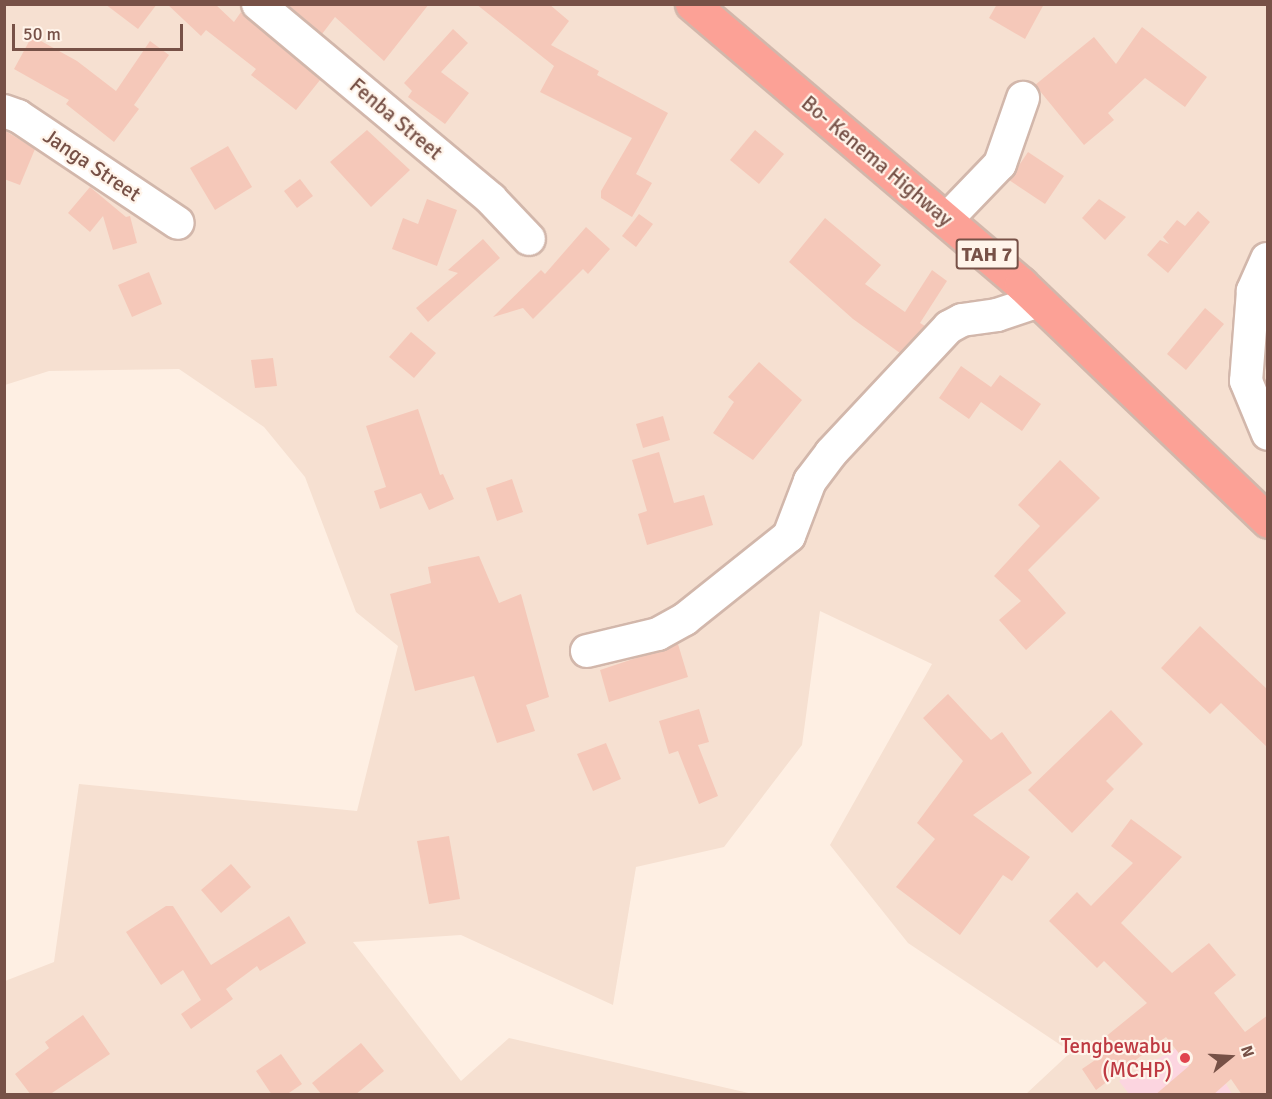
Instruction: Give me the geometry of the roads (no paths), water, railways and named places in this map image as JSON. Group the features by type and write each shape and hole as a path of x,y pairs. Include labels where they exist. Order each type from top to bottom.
{"highway":[{"name":"Bo- Kenema Highway","path":"692,4 947,219 1039,301 1268,521"}],"street":[{"name":"Fenba Street","path":"258,4 491,199 529,239"},
{"path":"947,219 1000,164 1023,98"},
{"name":"Janga Street","path":"4,111 18,116 178,223"},
{"path":"1268,259 1253,291 1246,381 1268,434"},
{"path":"587,651 648,637 685,619 789,536 810,481 831,453 949,327 962,320 997,315 1039,301"}],"place":[{"name":"Tengbewabu (MCHP)","path":"1185,1058"}]}
